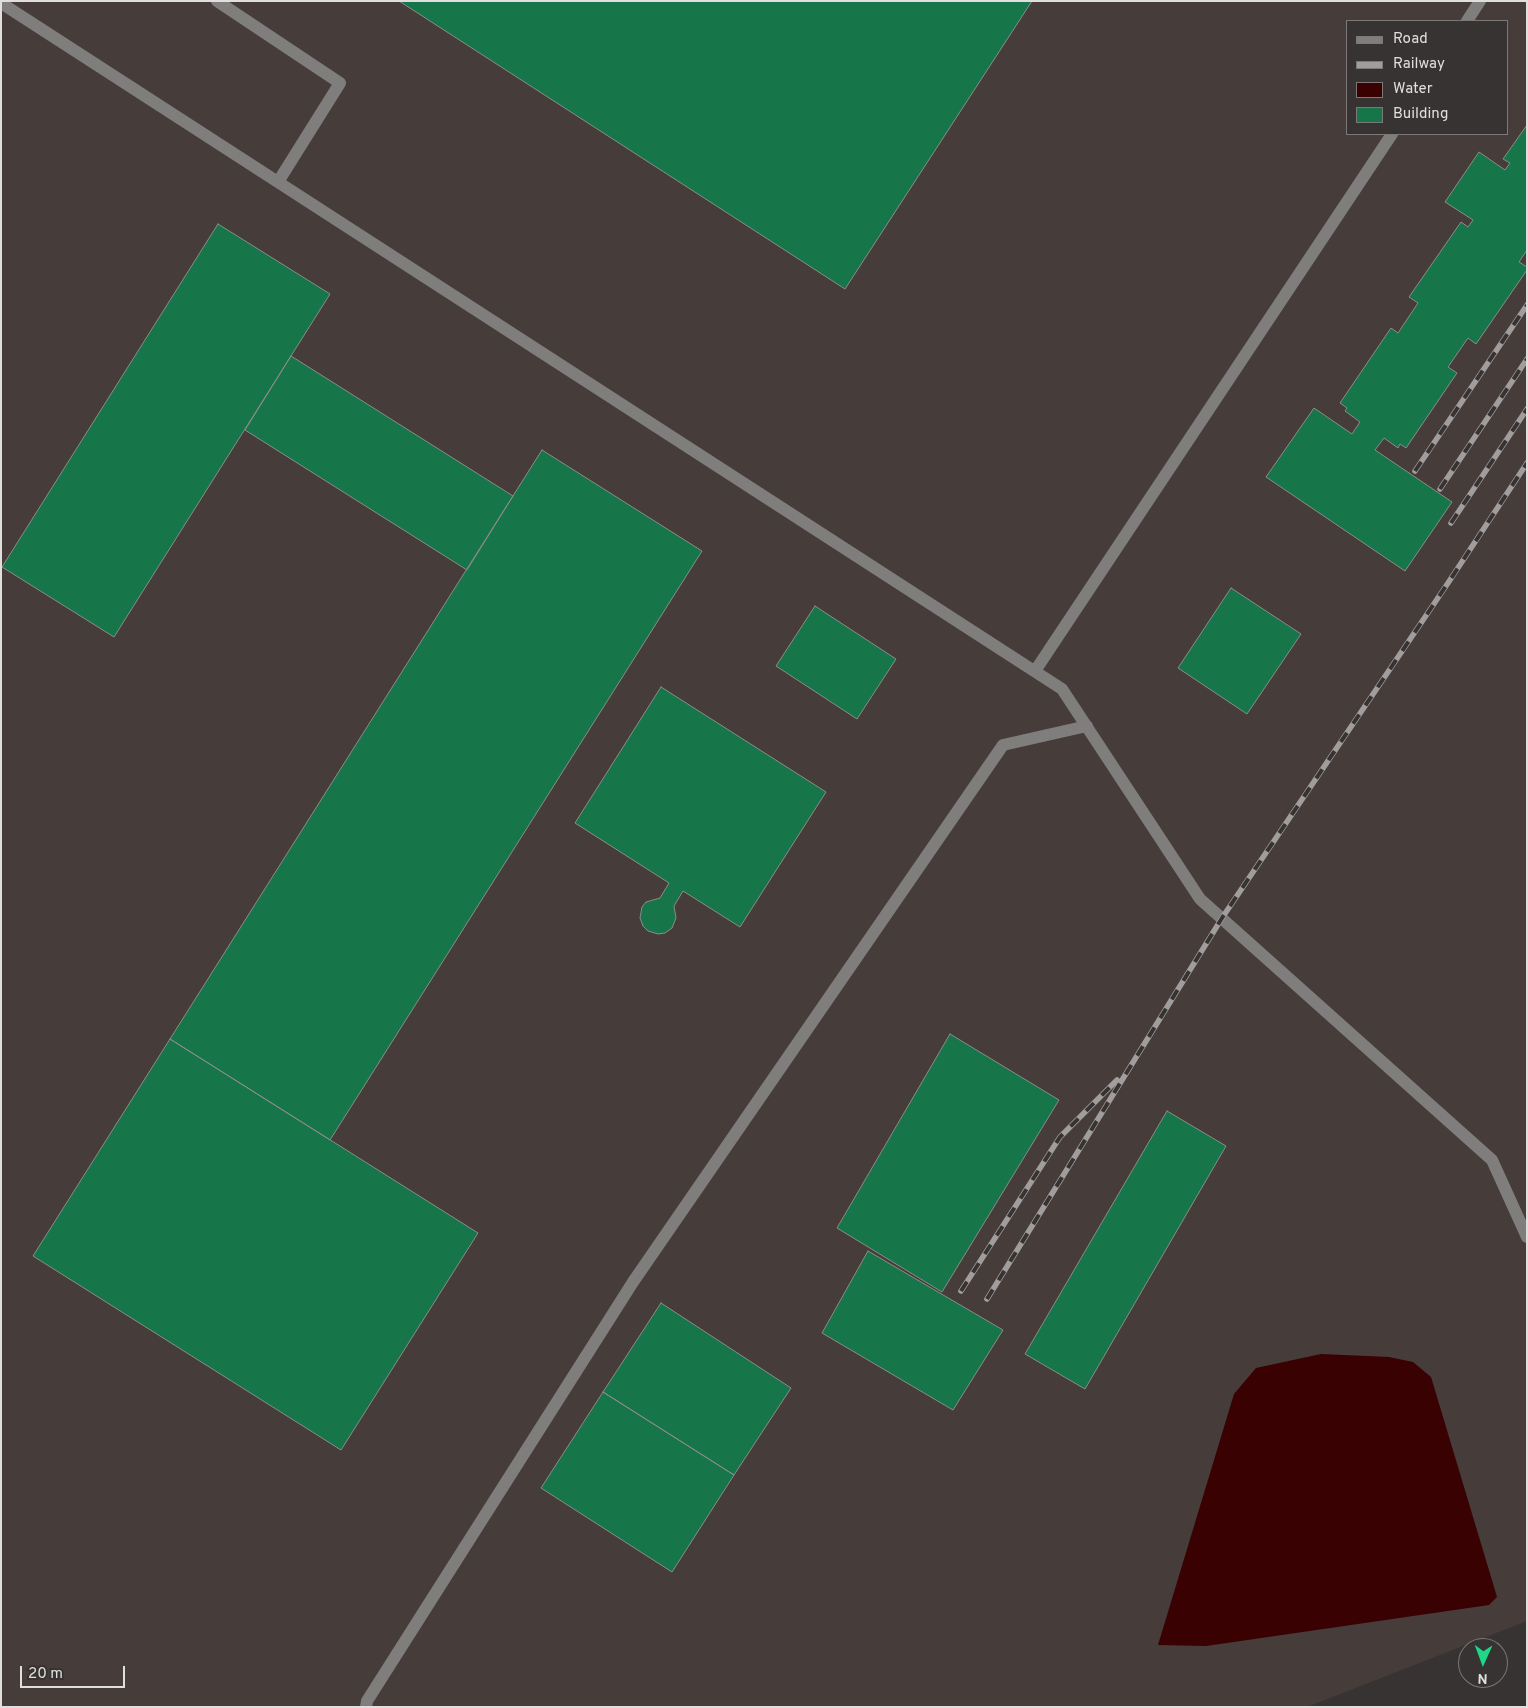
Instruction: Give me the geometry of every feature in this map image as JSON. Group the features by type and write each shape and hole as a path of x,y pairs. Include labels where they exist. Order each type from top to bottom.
{"lane":[{"path":"217,1 340,83 278,182"},
{"path":"1468,20 1480,1"},
{"path":"1,3 1062,689 1200,899 1492,1160 1527,1237"},
{"path":"1035,671 1391,135"},
{"path":"366,1707 367,1701 633,1282 1003,745 1087,726"}],"shaded area":[{"path":"1,1 1527,1 1527,1621 1484,1638 1458,1638 1458,1648 1307,1707 1,1707"}],"water":[{"path":"1321,1354 1389,1357 1413,1362 1431,1377 1497,1597 1489,1605 1206,1646 1158,1645 1234,1394 1256,1368"}],"building":[{"path":"399,1 1032,1 845,289"},
{"path":"1527,125 1527,250 1519,262 1527,267 1527,270 1476,344 1468,338 1448,367 1457,373 1406,448 1400,444 1398,448 1384,438 1375,450 1452,502 1405,571 1266,477 1314,408 1352,434 1360,422 1345,411 1347,408 1340,403 1391,328 1398,333 1418,303 1409,297 1461,222 1468,227 1473,220 1445,202 1479,152 1505,170 1510,163 1503,159"},
{"path":"218,224 330,294 114,637 2,567"},
{"path":"291,356 513,496 467,570 245,430"},
{"path":"542,450 702,551 330,1140 170,1039"},
{"path":"1231,588 1301,634 1247,714 1178,668"},
{"path":"815,606 896,659 857,719 776,666"},
{"path":"661,687 826,792 740,927 683,891 674,906 676,918 672,928 665,933 658,934 648,931 643,926 640,918 642,907 646,902 660,898 669,883 575,823"},
{"path":"950,1034 1059,1100 942,1292 837,1228"},
{"path":"170,1039 478,1233 341,1450 33,1256"},
{"path":"1167,1111 1226,1146 1085,1389 1025,1354"},
{"path":"868,1251 1003,1330 953,1410 822,1333"},
{"path":"661,1303 791,1388 734,1475 603,1392"},
{"path":"603,1392 734,1475 672,1572 541,1488"}],"railway":[{"path":"1415,471 1527,305"},
{"path":"1440,489 1527,359"},
{"path":"1451,523 1527,409"},
{"path":"987,1299 1222,918 1527,463"},
{"path":"961,1291 1060,1137 1117,1080"}]}
